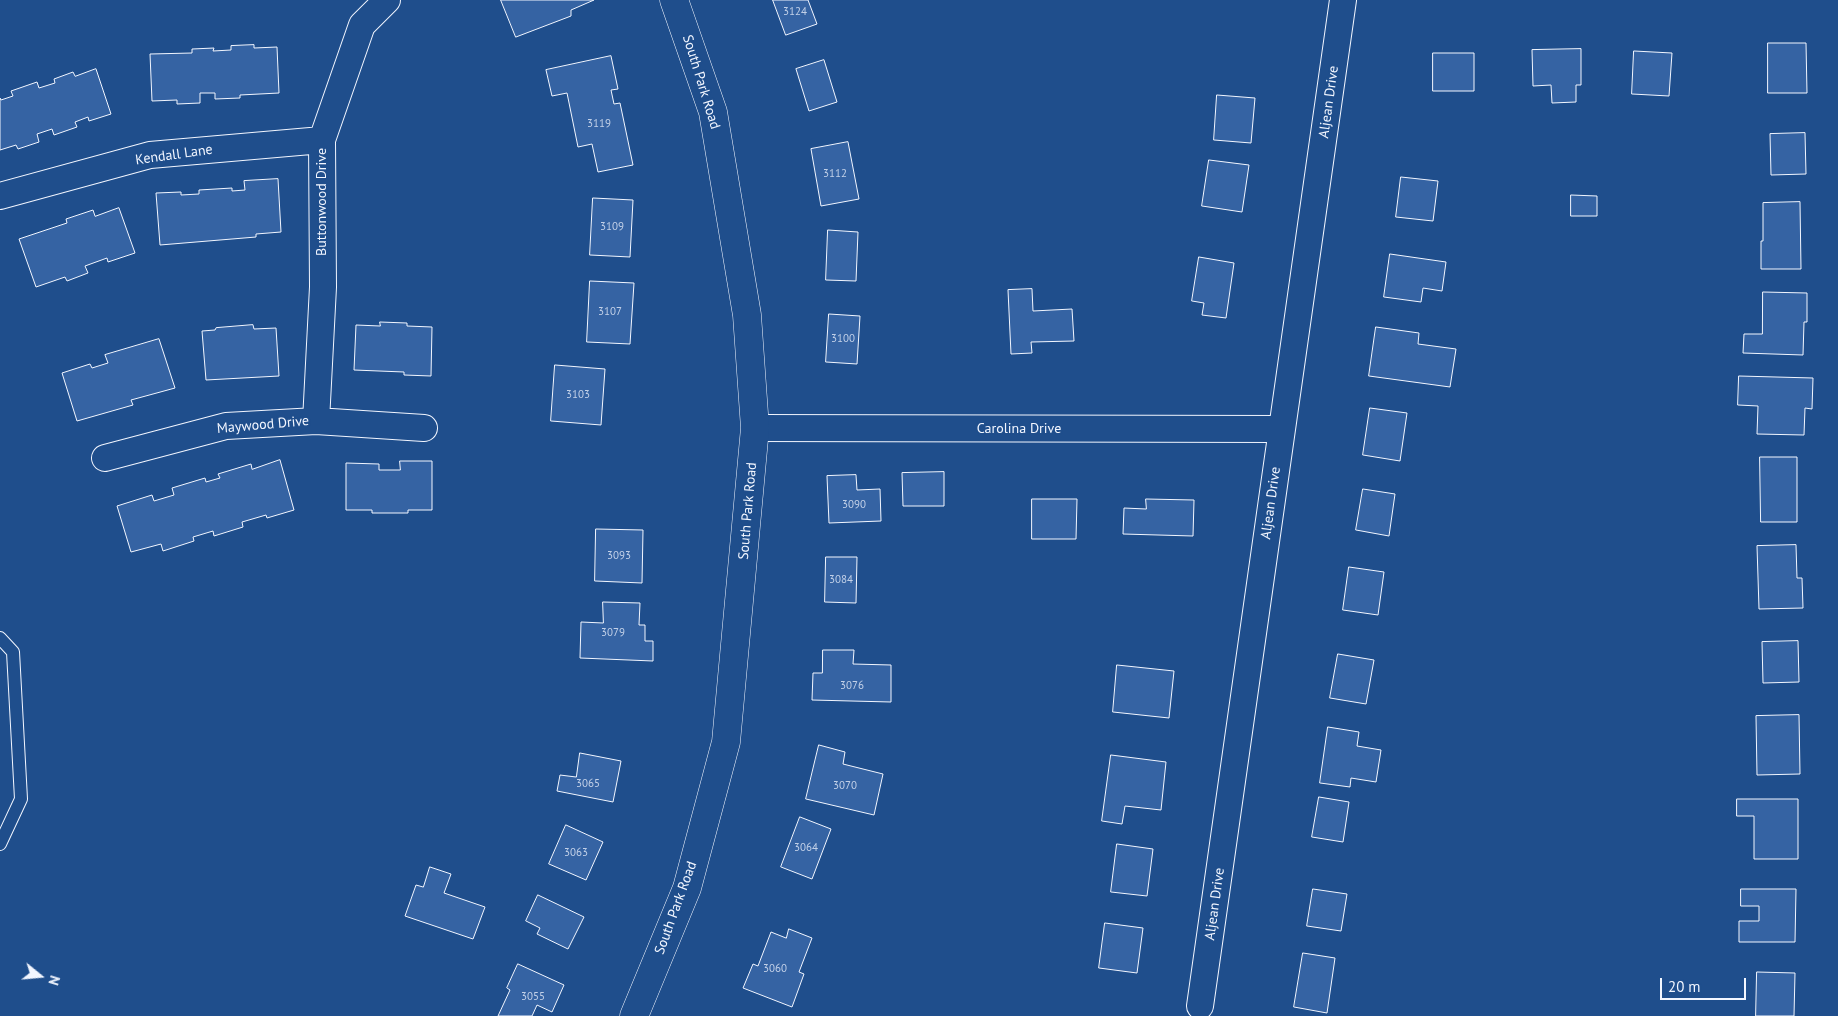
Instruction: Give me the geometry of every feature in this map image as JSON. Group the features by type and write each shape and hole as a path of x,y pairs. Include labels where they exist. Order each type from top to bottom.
{"main road":[{"name":"South Park Road","path":"634,1016 687,888 726,742 755,428 747,315 713,112 674,0"}],"street":[{"name":"Buttonwood Drive","path":"316,421 323,288 322,140 362,25 387,0"},
{"name":"Aljean Drive","path":"1200,1006 1343,0"},
{"name":"Kendall Lane","path":"0,196 150,155 322,140"},
{"name":"Maywood Drive","path":"106,458 226,426 316,421 424,428"},
{"name":"Carolina Drive","path":"755,428 1282,429"}],"lane":[{"path":"0,638 13,652 21,799 0,844"}],"building":[{"path":"501,0 594,0 571,10 571,16 516,37"},
{"path":"773,0 808,0 817,24 786,35"},
{"path":"1768,43 1806,43 1807,93 1768,93"},
{"path":"254,45 254,48 277,47 279,93 240,95 240,98 215,99 215,93 200,93 200,103 177,104 177,100 152,101 150,54 192,53 192,49 214,48 213,51 231,50 231,46"},
{"path":"1581,49 1581,85 1576,85 1576,102 1552,103 1551,85 1533,86 1532,50"},
{"path":"1634,51 1672,53 1669,96 1632,94"},
{"path":"1433,53 1474,53 1474,91 1433,91"},
{"path":"611,56 618,89 611,90 614,104 620,103 633,165 598,172 592,144 578,147 567,93 552,96 546,70"},
{"path":"824,60 837,102 809,111 796,69"},
{"path":"96,69 111,114 89,121 88,117 75,122 77,127 54,135 52,129 37,134 39,142 18,149 16,145 0,150 0,98 1,100 13,96 11,91 37,82 39,88 55,83 54,79 73,72 75,76"},
{"path":"1217,95 1255,98 1251,143 1214,140"},
{"path":"1805,133 1806,174 1771,175 1770,134"},
{"path":"848,142 859,199 821,206 811,149"},
{"path":"1209,160 1249,165 1242,212 1202,206"},
{"path":"1401,177 1438,181 1433,221 1396,217"},
{"path":"278,179 281,232 256,234 256,237 160,245 156,193 181,192 181,195 199,194 199,190 232,188 232,191 245,190 244,181"},
{"path":"1571,195 1597,196 1597,216 1571,216"},
{"path":"593,198 633,200 630,257 590,255"},
{"path":"1800,202 1801,269 1761,269 1763,203"},
{"path":"119,208 135,253 108,262 107,258 85,266 88,273 67,281 65,277 36,287 19,239 67,223 66,219 93,210 95,216"},
{"path":"828,230 858,232 856,281 826,280"},
{"path":"1390,254 1446,262 1442,291 1423,288 1421,302 1384,297"},
{"path":"1199,257 1234,263 1226,318 1202,315 1204,303 1192,301"},
{"path":"590,281 634,283 630,344 587,342"},
{"path":"1032,289 1033,311 1072,309 1074,341 1031,342 1032,353 1011,354 1008,290"},
{"path":"1763,292 1807,293 1807,322 1804,322 1803,355 1743,353 1744,334 1762,334"},
{"path":"829,314 860,316 857,364 826,362"},
{"path":"380,322 407,323 407,326 432,327 431,376 404,375 404,372 354,370 356,325 380,326"},
{"path":"253,325 254,329 276,328 279,376 206,380 202,331"},
{"path":"1376,327 1419,333 1418,344 1456,349 1450,387 1369,376"},
{"path":"159,339 175,388 131,400 133,405 77,421 62,373 90,364 92,368 108,363 105,355"},
{"path":"555,365 605,369 601,425 551,421"},
{"path":"1739,376 1813,378 1812,409 1805,408 1804,435 1757,434 1758,406 1738,405"},
{"path":"1370,408 1407,413 1400,461 1363,455"},
{"path":"1760,457 1797,457 1797,522 1761,522"},
{"path":"280,460 294,510 267,518 266,515 242,522 243,527 214,536 213,531 193,537 194,541 163,551 161,544 131,552 117,506 152,495 154,501 174,495 172,488 205,478 206,482 220,478 218,474 251,464 252,469"},
{"path":"400,461 432,461 432,510 408,510 408,513 372,513 372,510 346,510 346,463 379,464 379,470 400,470"},
{"path":"944,472 944,506 903,506 902,473"},
{"path":"856,475 857,490 880,489 881,521 829,523 827,476"},
{"path":"1363,489 1395,494 1389,536 1356,530"},
{"path":"1032,499 1077,499 1076,539 1032,539"},
{"path":"1146,499 1194,500 1193,536 1123,534 1124,508 1146,509"},
{"path":"596,529 643,530 642,583 595,581"},
{"path":"1796,545 1797,578 1802,578 1803,608 1759,609 1757,546"},
{"path":"826,557 857,557 856,603 825,602"},
{"path":"1349,567 1384,572 1378,615 1343,610"},
{"path":"603,602 640,603 639,625 645,625 645,641 653,641 653,661 580,658 581,622 603,623"},
{"path":"1798,641 1799,682 1763,683 1762,642"},
{"path":"823,650 854,650 853,664 891,665 891,702 812,700 813,673 822,673"},
{"path":"1338,654 1374,660 1366,704 1330,698"},
{"path":"1117,665 1174,671 1169,718 1113,712"},
{"path":"1799,715 1800,774 1757,775 1756,716"},
{"path":"1328,727 1359,732 1357,746 1381,750 1376,782 1351,778 1350,787 1320,783"},
{"path":"819,745 845,752 843,764 883,774 874,815 806,799"},
{"path":"580,753 621,761 613,802 557,791 560,775 576,777"},
{"path":"1111,755 1166,762 1161,810 1125,806 1122,824 1102,821"},
{"path":"1319,797 1349,802 1343,842 1312,837"},
{"path":"1737,799 1798,799 1798,859 1754,859 1754,816 1737,816"},
{"path":"800,817 831,829 812,879 781,867"},
{"path":"566,825 603,842 586,880 549,864"},
{"path":"1117,844 1153,849 1147,896 1111,892"},
{"path":"430,867 451,874 444,893 485,907 473,939 405,916 416,885 423,887"},
{"path":"1313,889 1347,894 1341,931 1307,926"},
{"path":"1741,889 1796,889 1795,942 1739,942 1739,921 1759,921 1759,906 1741,906"},
{"path":"538,895 584,917 568,949 537,934 540,928 526,921"},
{"path":"1105,923 1143,928 1137,973 1099,968"},
{"path":"789,929 812,938 799,972 804,974 792,1007 743,988 753,964 758,966 771,932 786,938"},
{"path":"1303,953 1335,958 1327,1013 1294,1007"},
{"path":"518,964 564,985 552,1012 537,1005 532,1016 498,1016 510,990 507,988"},
{"path":"1757,972 1795,973 1794,1016 1756,1016"}]}
